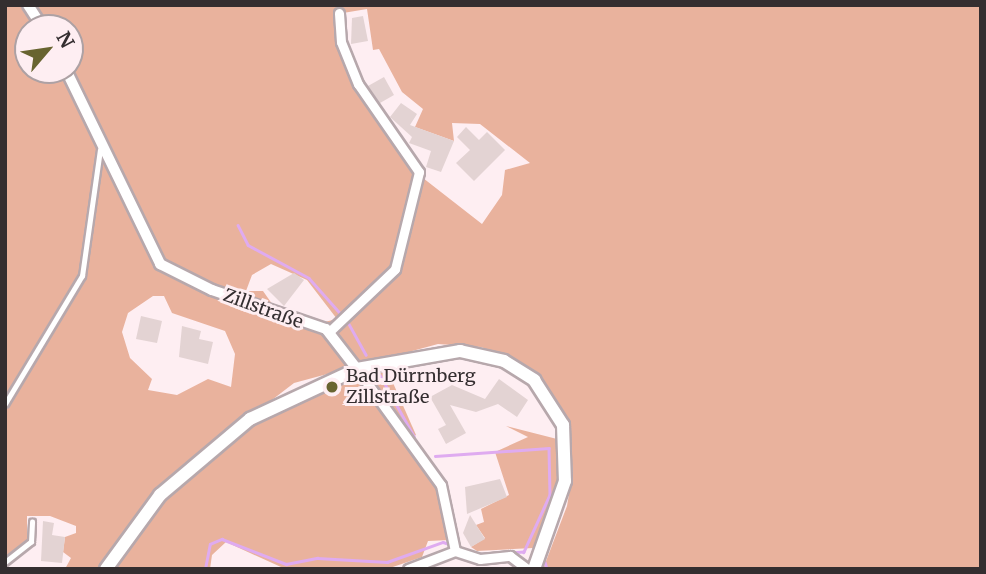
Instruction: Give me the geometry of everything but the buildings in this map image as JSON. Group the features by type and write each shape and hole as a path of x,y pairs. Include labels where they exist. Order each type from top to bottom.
{"main road":[{"path":"106,569 160,495 205,452 274,405 357,369 460,351 504,360 534,380 563,425 567,465 534,569"}],"street":[{"path":"339,13 341,42 358,84 419,172 395,269 330,331 441,485 454,547"},
{"name":"Zillstraße","path":"72,84 100,150 165,269 330,331"},
{"path":"408,569 454,547 524,565 540,551"}],"lane":[{"path":"5,404 82,276 100,150"},
{"path":"5,562 34,538 32,522"}],"shaded area":[{"path":"5,5 981,5 981,569 543,569 567,506 573,470 564,412 517,360 481,347 438,344 294,383 165,482 99,569 65,569 71,558 63,552 65,537 76,533 76,526 50,516 27,516 27,540 5,558 5,412 60,320 53,318 5,399","holes":["367,9 373,50 379,49 402,92 423,109 415,127 454,141 452,123 480,124 530,163 505,170 502,195 482,224 423,178 402,262 346,322 339,319 393,266 415,168 348,70 337,14","271,264 307,280 337,319 320,323 275,308 263,291 246,291 252,275","153,296 164,296 172,313 225,331 235,354 231,387 208,379 177,395 148,390 152,379 130,358 122,332 128,313"]},
{"path":"386,367 416,435 412,437 374,387 374,371"},
{"path":"355,377 439,487 450,540 428,541 422,557 387,569 281,567 226,542 212,555 210,569 113,569 162,501 243,430"},
{"path":"506,426 557,439 561,476 533,548 477,551 471,547 485,538 476,525 484,522 481,509 509,495 495,452 528,437"}],"waterway":[{"path":"238,225 248,245 309,278 341,314"},
{"path":"349,324 366,355"},
{"path":"380,375 414,436"},
{"path":"435,456 549,448 550,495 524,552 509,553"},
{"path":"205,569 210,544 222,539 286,564 317,558 387,562 443,542 452,545"},
{"path":"478,554 499,553"},
{"path":"545,562 547,569"}],"place":[{"name":"Bad Dürrnberg Zillstraße","path":"332,387"}]}
